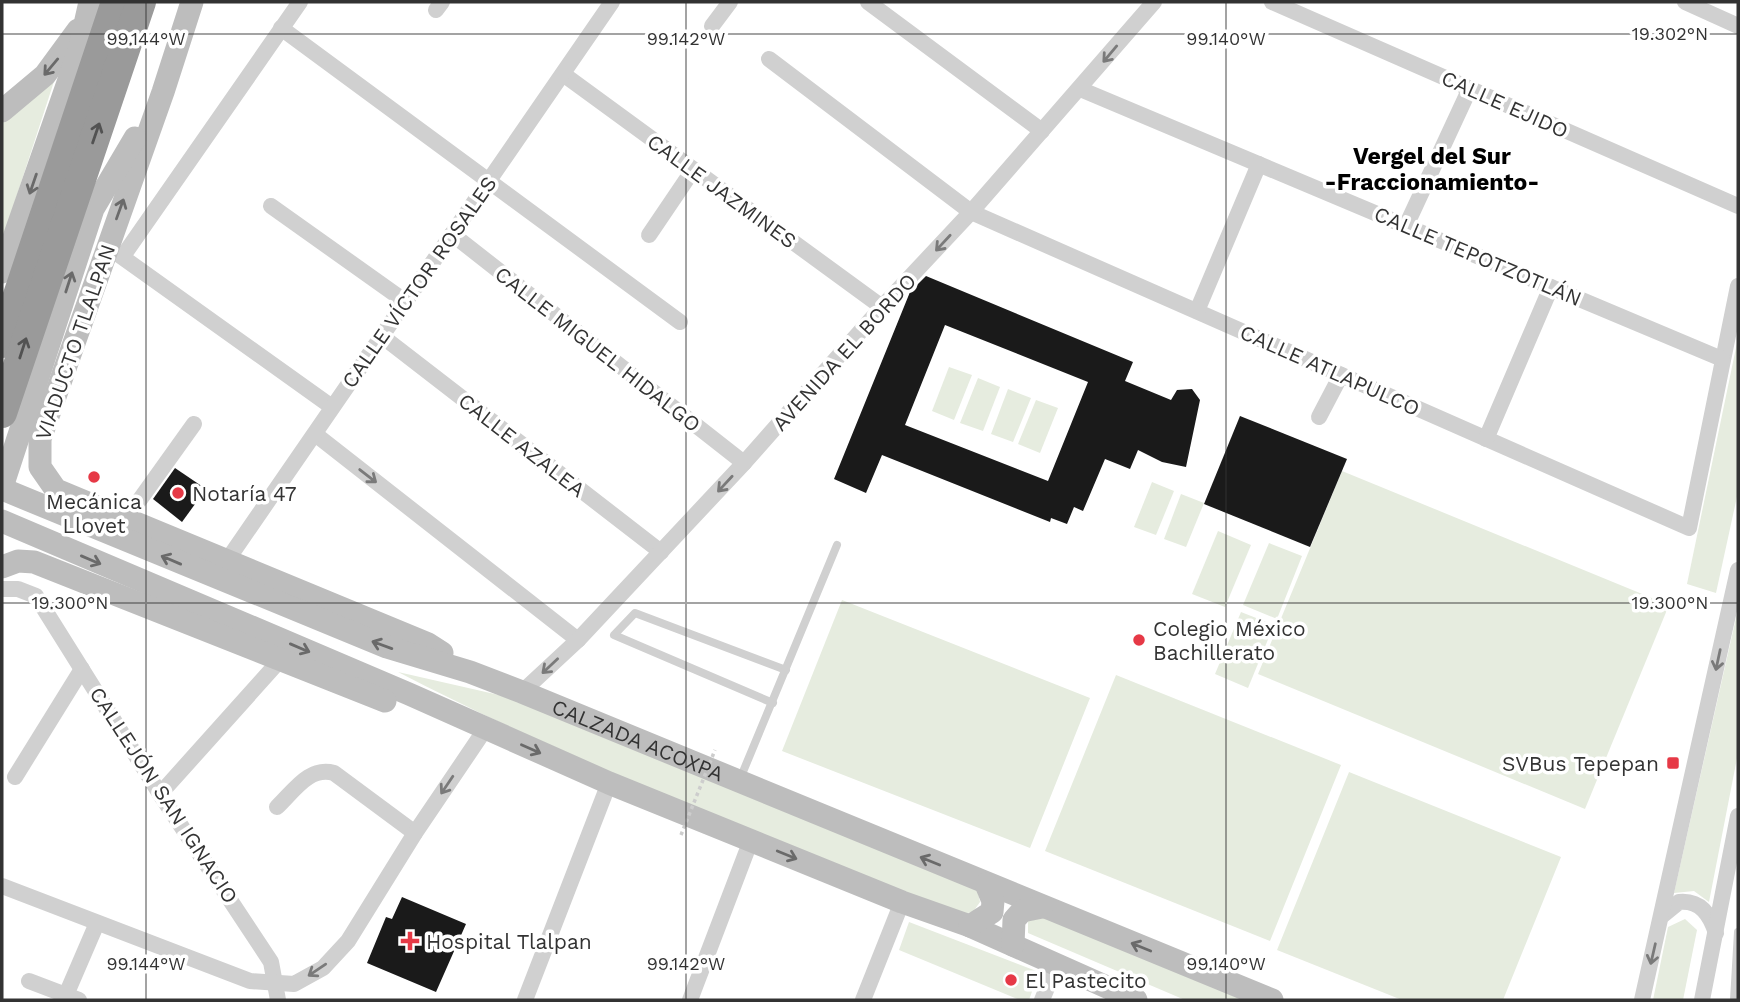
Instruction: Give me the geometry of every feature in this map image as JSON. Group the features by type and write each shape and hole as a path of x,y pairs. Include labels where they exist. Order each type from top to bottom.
{"highway":[{"path":"2,344 116,2"},
{"path":"2,413 141,2"}],"main road":[{"name":"VIADUCTO TLALPAN","path":"192,2 115,252 40,439 38,457 44,475 56,490 428,644 470,672"},
{"path":"2,111 29,91 54,64 88,7"},
{"path":"2,272 79,51 88,7"},
{"path":"2,488 93,209 163,92"},
{"name":"CALZADA ACOXPA","path":"2,488 387,647 470,672 522,692 1272,1000"},
{"path":"2,521 609,783 902,902 970,926 1136,1000"},
{"path":"2,567 26,561 68,575 418,714 486,728"},
{"path":"970,926 992,912 993,901 986,884"},
{"path":"1013,945 1014,920 1022,911 1042,907"}],"street":[{"path":"300,2 115,252 332,407"},
{"path":"712,26 730,2"},
{"path":"868,2 1042,131"},
{"name":"AVENIDA EL BORDO","path":"522,692 578,639 744,463 882,307 971,212 1154,2"},
{"name":"CALLE EJIDO","path":"1272,2 1292,5 1470,89 1738,206"},
{"path":"1685,2 1738,26"},
{"name":"CALLE VÍCTOR ROSALES","path":"226,562 563,74 607,4"},
{"path":"281,29 680,323"},
{"name":"CALLE ATLAPULCO","path":"769,59 971,212 1689,528 1722,359"},
{"name":"CALLE JAZMINES","path":"563,74 882,307"},
{"name":"CALLE TEPOTZOTLÁN","path":"1080,89 1722,359"},
{"path":"1406,226 1470,89"},
{"path":"1197,311 1259,164"},
{"path":"649,235 693,170"},
{"path":"271,206 407,302"},
{"name":"CALLE MIGUEL HIDALGO","path":"452,234 744,463"},
{"path":"1722,359 1738,286"},
{"path":"1486,439 1551,287"},
{"name":"CALLE AZALEA","path":"383,337 661,552"},
{"path":"1319,417 1341,375"},
{"path":"126,519 194,424"},
{"path":"315,434 578,639"},
{"path":"1642,1000 1738,570"},
{"path":"2,589 18,589 36,596 48,578 68,575"},
{"name":"CALLEJÓN SAN IGNACIO","path":"36,596 160,794 271,962 277,993"},
{"path":"160,794 281,659"},
{"path":"15,777 82,668"},
{"path":"2,886 277,993 323,968 348,941 415,833 486,728"},
{"path":"277,807 311,775 325,771 334,773 415,833"},
{"path":"525,1000 609,783"},
{"path":"1702,1000 1716,933 1733,878 1738,816"},
{"path":"690,1000 751,840"},
{"path":"863,1000 902,902"},
{"path":"1663,915 1679,902 1692,903 1707,912 1716,933"},
{"path":"29,981 73,998 97,923"},
{"path":"1042,1000 1056,966"}],"lane":[{"path":"739,782 837,545"},
{"path":"773,703 614,635 635,613 786,670"},
{"path":"1735,999 1738,932"},
{"path":"1735,999 1738,980"}],"path":[{"path":"681,835 715,750"}],"shaded area":[{"path":"61,60 2,241 2,121"},
{"path":"1738,338 1738,492 1716,593 1687,584"},
{"path":"949,367 972,375 954,420 932,411"},
{"path":"978,378 1000,387 983,431 960,423"},
{"path":"1008,389 1031,398 1013,442 991,434"},
{"path":"1036,400 1058,408 1040,453 1018,444"},
{"path":"1342,471 1669,605 1585,809 1258,674"},
{"path":"1152,482 1174,491 1156,535 1134,527"},
{"path":"1181,494 1204,503 1186,547 1164,539"},
{"path":"1218,531 1251,545 1225,607 1192,594"},
{"path":"1269,543 1302,556 1277,619 1243,605"},
{"path":"842,600 1090,698 1030,848 782,751"},
{"path":"1738,609 1738,753 1709,902 1694,891 1674,893"},
{"path":"1241,612 1274,625 1248,688 1215,674"},
{"path":"398,672 525,701 977,888 980,902 973,912 962,914 819,858 606,770"},
{"path":"1116,675 1341,765 1270,941 1045,851"},
{"path":"1349,772 1561,857 1503,1000 1402,1000 1277,950"},
{"path":"1042,915 1246,1000 1185,1000 1028,933 1028,921"},
{"path":"1685,919 1697,930 1683,1000 1653,1000 1668,927"},
{"path":"909,922 1039,972 1029,1000 1020,1000 899,950"}],"building":[{"path":"926,276 1133,362 1125,381 1171,400 1177,390 1192,389 1200,400 1186,467 1162,462 1138,450 1130,469 1105,459 1083,511 1074,507 1067,524 1051,518 1050,522 882,455 866,493 834,479 910,292","holes":["945,325 1088,382 1048,481 905,425"]},
{"path":"1240,416 1347,459 1310,547 1204,504"},
{"name":"Notaría 47","path":"175,468 206,489 182,522 153,499"},
{"name":"Hospital Tlalpan","path":"402,897 466,924 436,992 367,963 386,917 392,919"}],"place":[{"name":"Mecánica Llovet","path":"94,477"},
{"name":"Notaría 47","path":"178,493"},
{"name":"Colegio México Bachillerato","path":"1139,640"},
{"name":"SVBus Tepepan","path":"1673,763"},
{"name":"Hospital Tlalpan","path":"410,941"},
{"name":"El Pastecito","path":"1011,980"}],"district":[{"name":"Vergel del Sur -Fraccionamiento-","path":"1432,169"}]}
